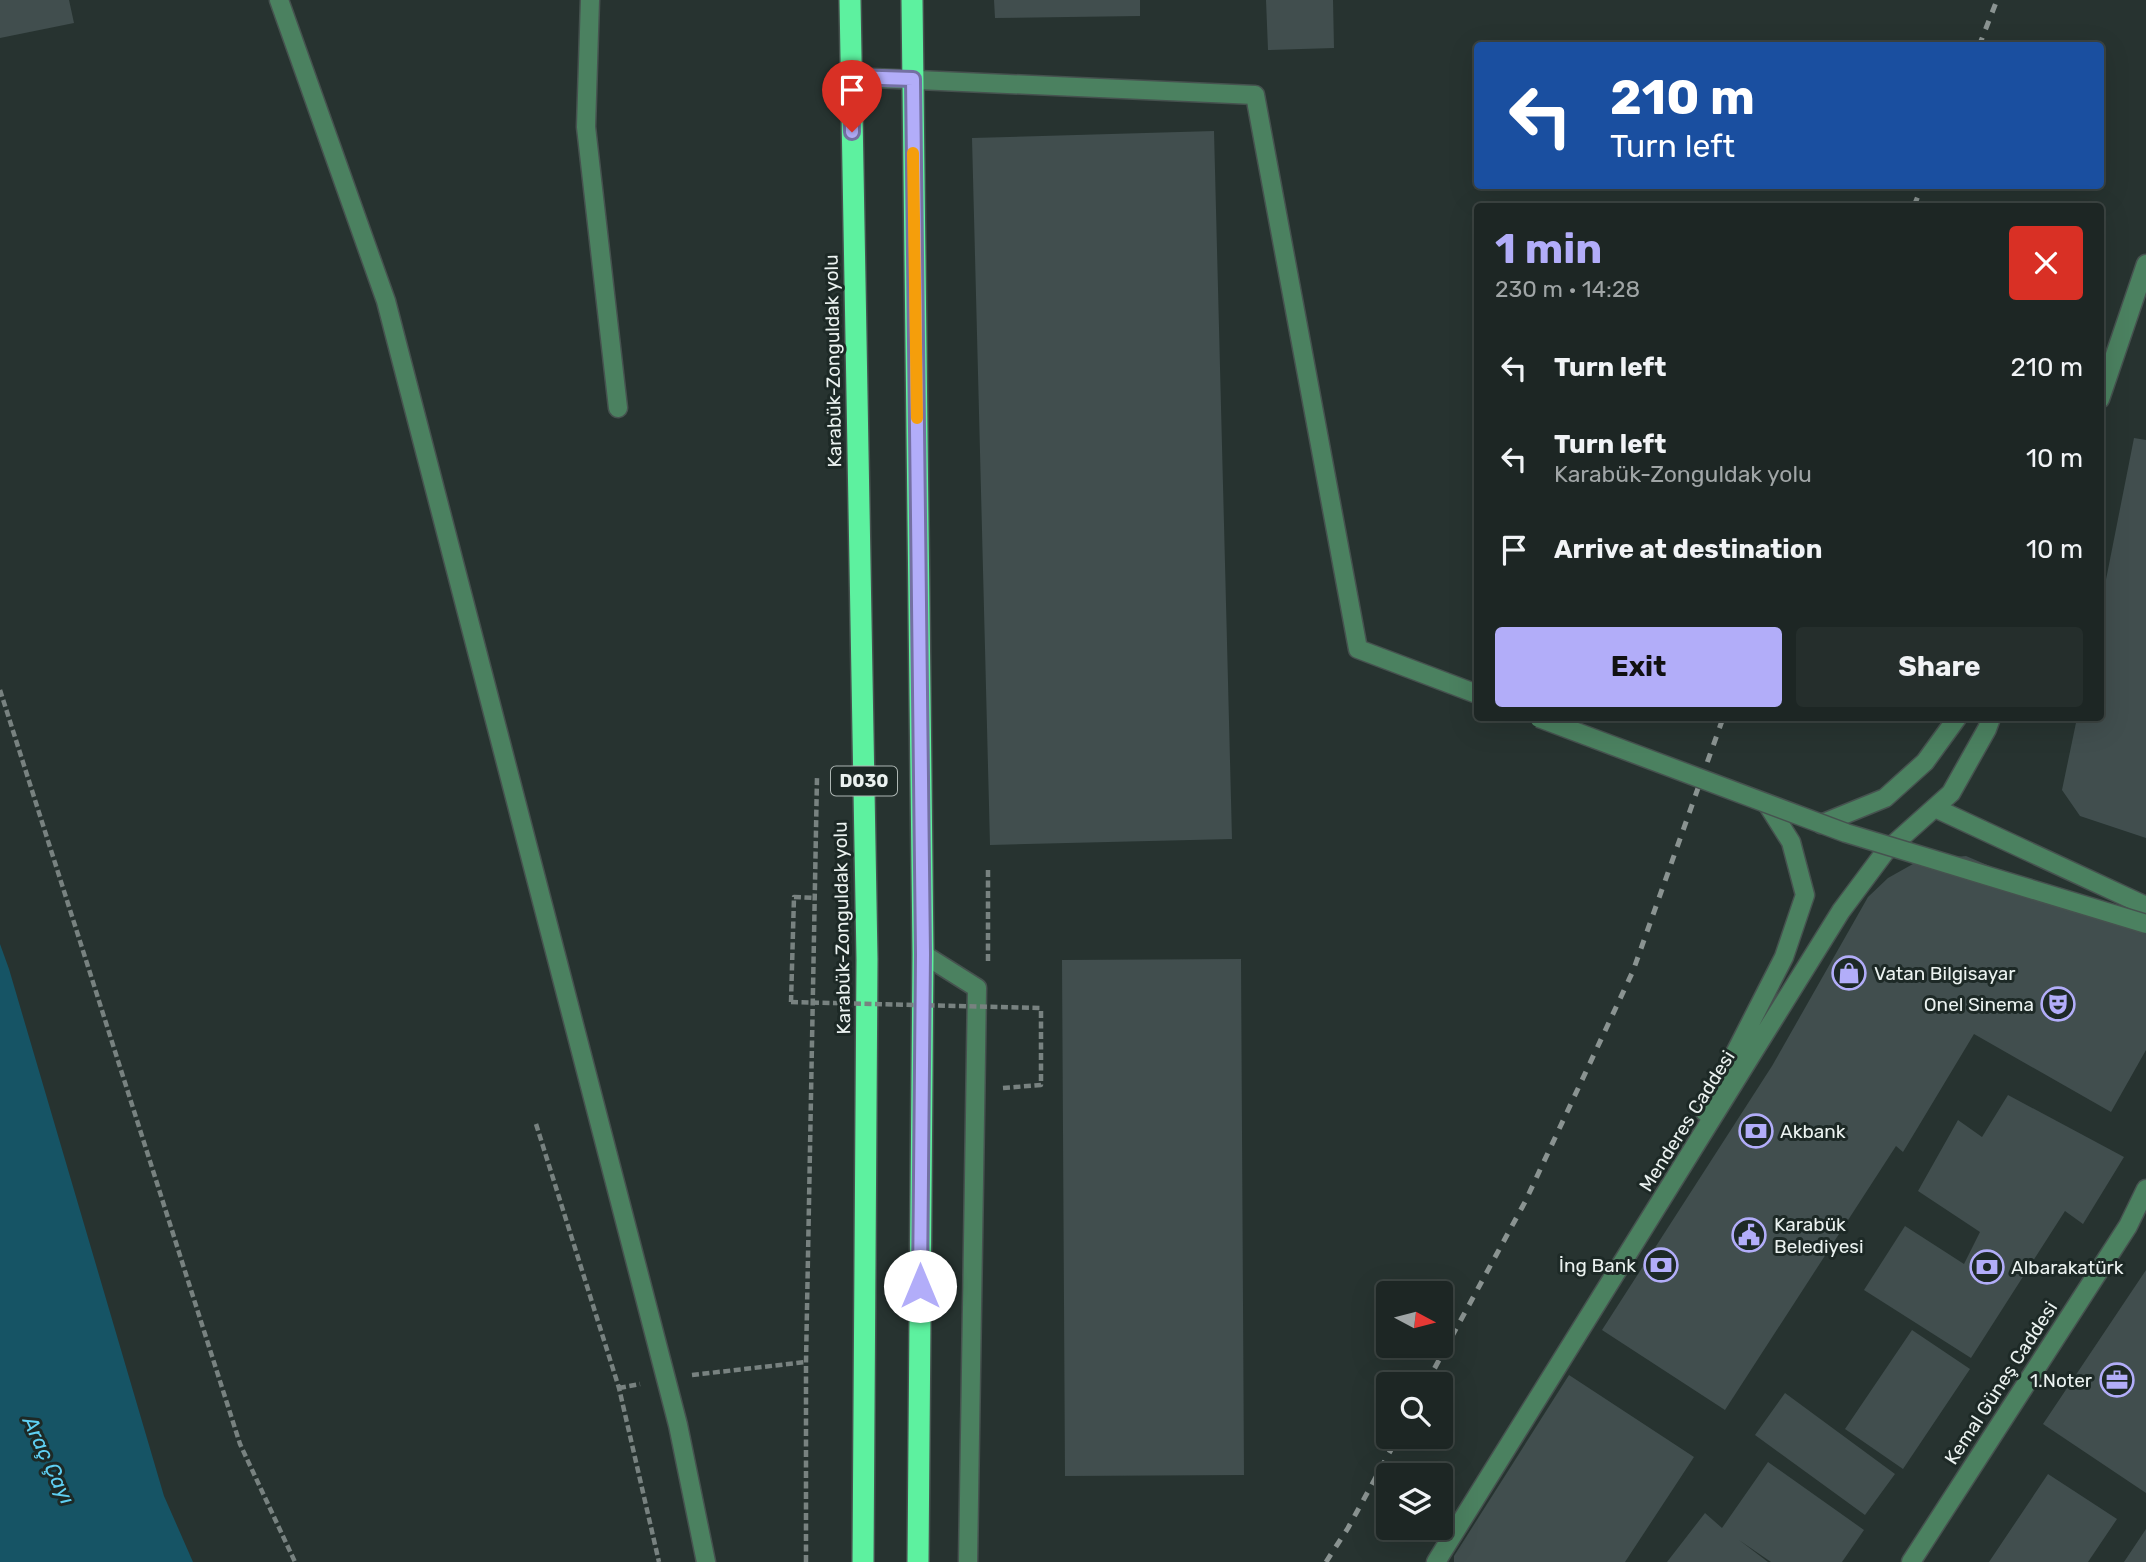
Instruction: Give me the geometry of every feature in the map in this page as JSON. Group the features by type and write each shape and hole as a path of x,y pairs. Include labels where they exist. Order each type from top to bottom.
{"highway":[{"name":"Karabük-Zonguldak yolu","path":"850,0 867,959 863,1562"},
{"name":"D030","path":"912,0 923,954 918,1562"}],"street":[{"path":"279,0 386,301 676,1414 706,1562"},
{"path":"590,0 586,127 618,408"},
{"path":"851,77 1255,95 1358,649 1474,693"},
{"path":"2104,387 2146,264"},
{"path":"1547,721 1858,837 2146,924"},
{"path":"1821,824 1885,798 1925,762 1955,721"},
{"name":"Menderes Caddesi","path":"1436,1562 1841,911 1885,852 1951,793 1991,721"},
{"path":"1651,1218 1784,957 1805,895 1791,842 1766,804"},
{"path":"1934,808 2146,906"},
{"path":"923,954 976,988 968,1562"},
{"name":"Kemal Güneş Caddesi","path":"1911,1562 2128,1226 2146,1189"}],"path":[{"path":"0,690 240,1444 295,1562"},
{"path":"806,1562 806,1362 817,777"},
{"path":"815,898 794,897 791,1002 1041,1008 1041,1085 1001,1088"},
{"path":"536,1124 619,1388 659,1562"},
{"path":"695,1388 692,1374 806,1362"}],"water":[{"name":"Araç Çayı","path":"0,944 164,1496 193,1562 0,1562"}],"building":[{"path":"0,0 69,0 74,23 0,38"},
{"path":"994,0 1140,0 1140,16 995,18"},
{"path":"1266,0 1333,0 1334,48 1268,50"},
{"path":"1214,131 1232,839 990,845 972,138"},
{"path":"2134,438 2146,440 2146,838 2080,816 2062,790 2076,721 2104,721 2104,590"},
{"path":"1966,856 2146,932 2146,1050 2111,1112 1974,1034 1903,1152 1896,1146 1725,1410 1602,1330 1772,1066 1868,897 1888,878 1920,860"},
{"path":"1241,959 1244,1475 1065,1476 1062,960"},
{"path":"2008,1095 2124,1157 2083,1224 2065,1211 1971,1358 1864,1290 1905,1226 1964,1264 1980,1232 1918,1191 1958,1120 1982,1137"},
{"path":"2146,1270 2146,1493 2043,1424"},
{"path":"1912,1330 1970,1369 1903,1469 1845,1429"},
{"path":"1569,1375 1694,1457 1625,1562 1454,1562 1454,1556"},
{"path":"1785,1393 1895,1474 1865,1515 1755,1435"},
{"path":"1768,1462 1864,1530 1842,1562 1771,1562 1739,1540 1768,1562 1667,1562 1705,1513 1722,1528"},
{"path":"2048,1474 2117,1519 2088,1562 1989,1562"},
{"path":"2146,1529 2146,1562 2124,1562"}],"railway":[{"path":"1981,42 1997,0"},
{"path":"1915,203 1921,189"},
{"path":"1433,1372 1525,1202 1633,971 1722,721"},
{"path":"1326,1562 1391,1449"}],"slow traffic":[{"path":"913,153 917,418"}],"place":[{"name":"Vatan Bilgisayar","path":"1849,973"},
{"name":"Onel Sinema","path":"2058,1004"},
{"name":"Akbank","path":"1756,1131"},
{"name":"Karabük Belediyesi","path":"1749,1235"},
{"name":"İng Bank","path":"1661,1265"},
{"name":"Albarakatürk","path":"1987,1267"},
{"name":"1.Noter","path":"2117,1380"}],"route":[{"path":"852,132 851,77 913,79 923,954 920,1286"}]}
